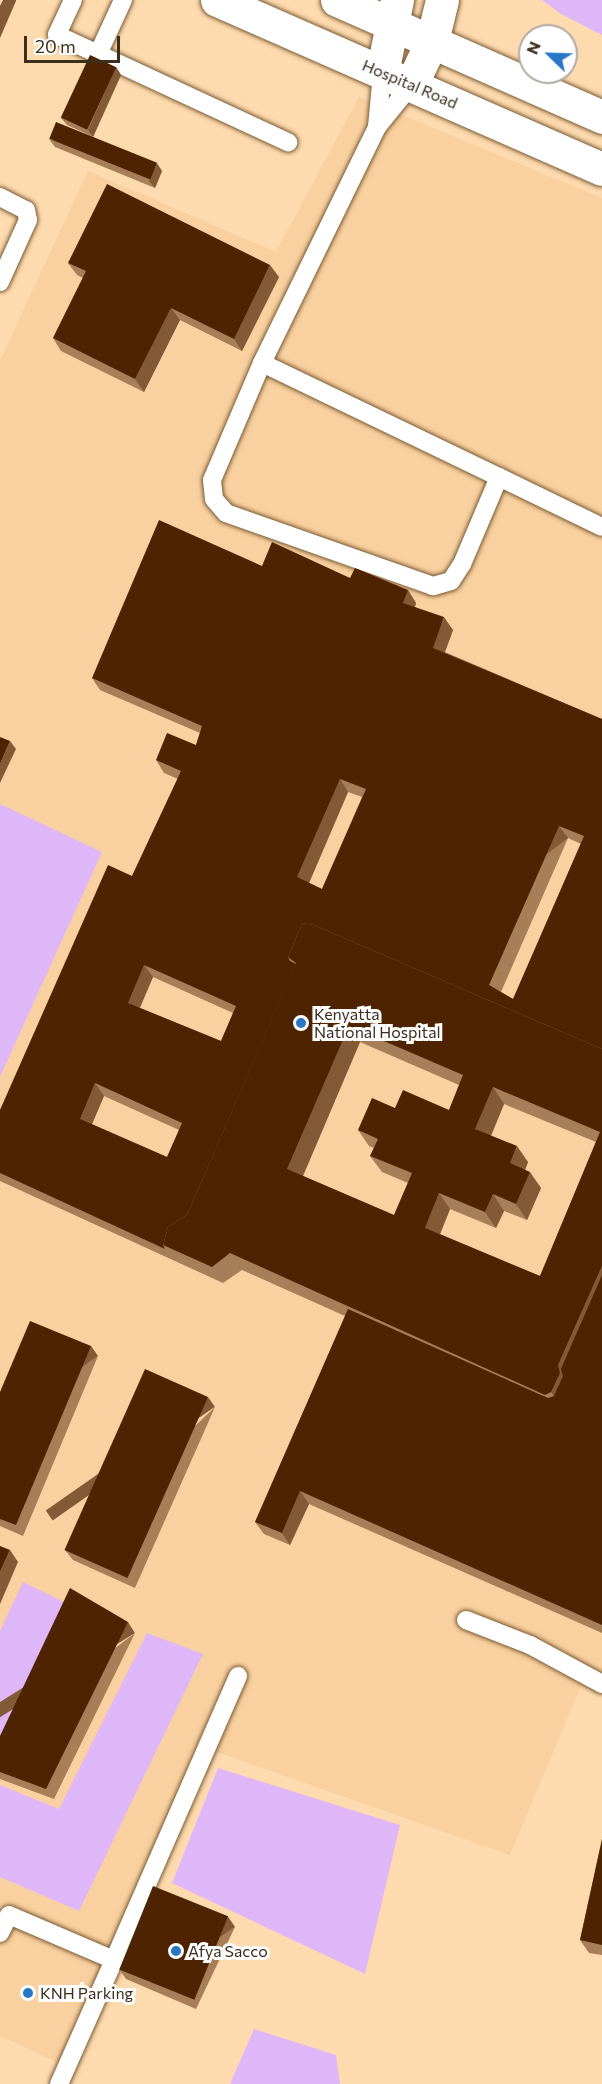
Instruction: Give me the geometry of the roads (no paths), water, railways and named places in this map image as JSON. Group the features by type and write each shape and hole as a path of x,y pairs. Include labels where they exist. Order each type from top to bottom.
{"street":[{"name":"Hospital Road","path":"217,0 602,170"},
{"path":"337,0 395,12 432,41 602,117"},
{"path":"397,79 432,41 442,0"},
{"path":"395,12 397,79"}],"lane":[{"path":"73,0 57,35 99,52 288,142"},
{"path":"99,52 123,0"},
{"path":"377,127 397,79"},
{"path":"397,79 377,127 262,363 212,480 214,499 226,513 433,586 451,580 462,564 499,477"},
{"path":"0,197 26,210 28,220 0,282"},
{"path":"262,363 602,527"},
{"path":"466,1620 530,1645 602,1684"},
{"path":"59,2084 238,1676"},
{"path":"0,1933 9,1915 114,1960"}],"place":[{"name":"Kenyatta National Hospital","path":"301,1023"},
{"name":"Afya Sacco","path":"176,1951"},
{"name":"KNH Parking","path":"28,1993"}]}
